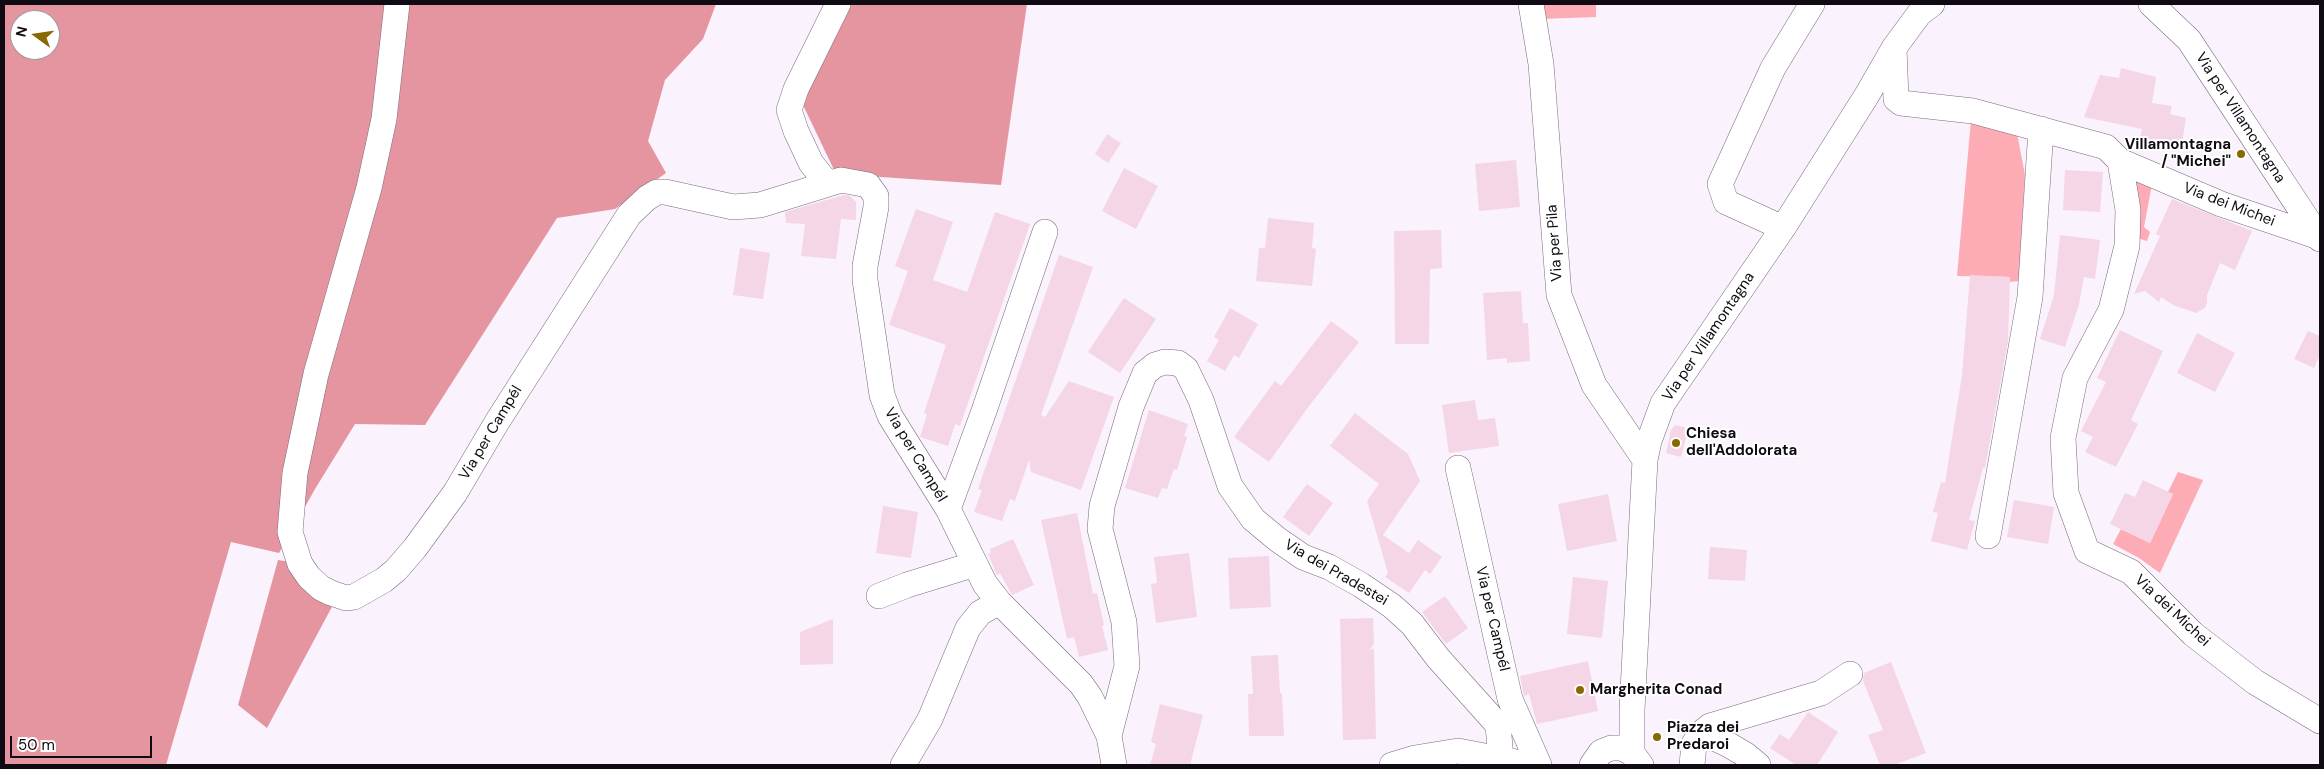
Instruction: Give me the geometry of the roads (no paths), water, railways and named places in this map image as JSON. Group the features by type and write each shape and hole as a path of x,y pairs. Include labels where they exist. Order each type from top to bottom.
{"street":[{"name":"Via per Campél","path":"397,4 384,119 369,188 316,374 294,481 290,532 294,550 300,564 309,577 331,594 346,598 360,595 396,570 415,548 455,493 497,422 629,215 647,198 657,192 665,192 733,207 760,205 826,183 841,180 868,185 876,196 865,266 882,395 900,435 948,509 985,584 999,602 1081,684 1090,697 1109,736 1114,765"},
{"path":"826,183 811,163 796,132 789,110 796,89 838,4"},
{"name":"Via per Pila","path":"1531,4 1540,64 1559,294 1594,385 1645,460"},
{"path":"1783,228 1726,202 1720,184 1773,68 1812,4"},
{"name":"Via per Villamontagna","path":"1637,759 1632,710 1645,460 1649,441 1663,403 1783,228 1867,95 1894,48 1919,14 1932,4"},
{"name":"Via per Villamontagna","path":"2151,4 2189,40 2320,238"},
{"path":"1894,48 1896,99 1901,103 1974,111 2106,147 2120,160"},
{"path":"1988,536 2030,296 2041,129"},
{"name":"Via dei Michei","path":"2120,160 2221,204 2320,238"},
{"name":"Via dei Michei","path":"2120,160 2128,210 2127,246 2111,310 2075,378 2063,438 2066,493 2087,551 2131,572 2193,634 2255,682 2320,721"},
{"name":"Via per Campél","path":"948,509 1006,350 1045,232"},
{"name":"Via per Campél","path":"1109,736 1122,694 1127,666 1124,622 1100,528 1102,506 1131,407 1145,373 1155,365 1165,362"},
{"name":"Via dei Pradestei","path":"1165,362 1178,363 1186,369 1201,400 1230,486 1252,519 1277,539 1303,556 1329,567 1361,585 1392,606 1412,624 1438,658 1498,725 1486,759"},
{"name":"Via per Campél","path":"1458,468 1510,699 1539,765"},
{"path":"879,596 907,585 975,564"},
{"path":"903,765 930,719 968,628 980,613 999,602"},
{"path":"1692,765 1694,744 1700,734 1710,726 1821,693 1850,674"},
{"path":"1700,734 1706,734 1729,745 1758,765"},
{"path":"1592,765 1601,752 1611,748 1622,748 1637,759"},
{"path":"1392,765 1416,758 1458,751 1486,759 1528,765"}],"place":[{"name":"Villamontagna / \"Michei\"","path":"2241,154"},
{"name":"Chiesa dell'Addolorata","path":"1676,443"},
{"name":"Margherita Conad","path":"1580,690"},
{"name":"Piazza dei Predaroi","path":"1657,737"}]}
